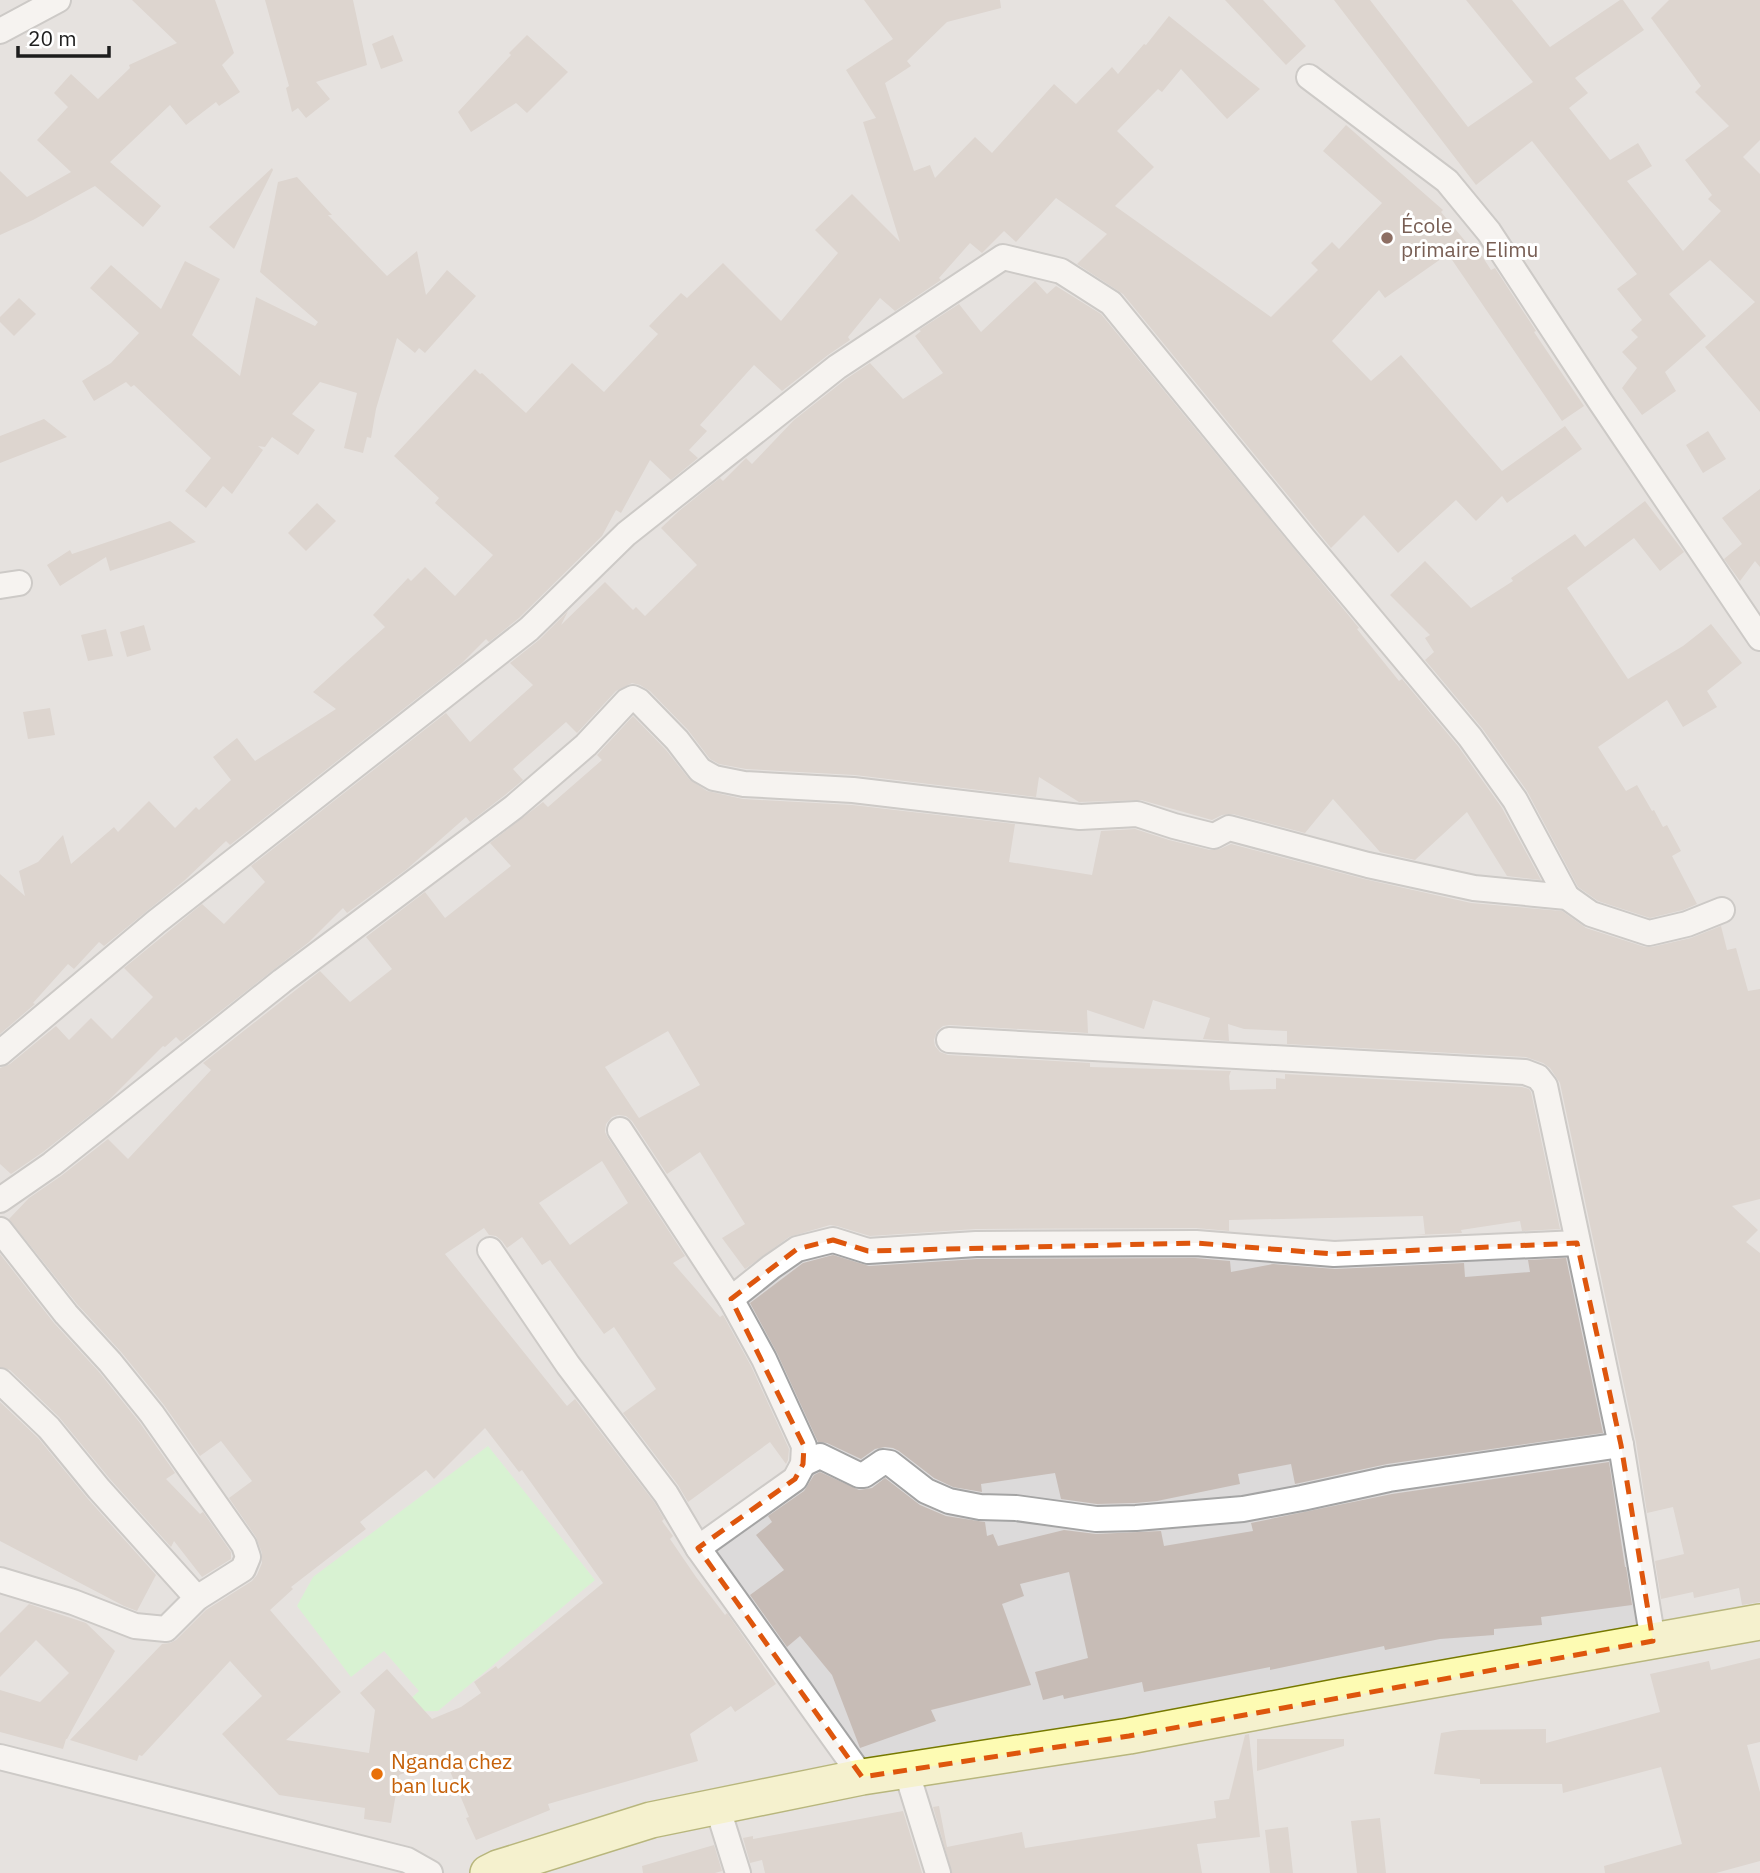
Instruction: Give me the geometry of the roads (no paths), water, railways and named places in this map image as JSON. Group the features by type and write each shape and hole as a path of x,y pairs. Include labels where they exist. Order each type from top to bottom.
{"street":[{"path":"0,31 58,0"},
{"path":"1309,76 1447,181 1489,232 1760,638"},
{"path":"0,1053 167,913 529,629 626,534 816,383 1003,257 1060,271 1111,303 1470,737 1515,800 1567,897 1591,914 1649,933 1687,924 1722,910"},
{"path":"0,1200 52,1164 282,981 514,807 586,745 627,701 633,698 677,740 699,770 714,778 744,784 853,790 1080,817 1137,814 1214,836 1229,828 1354,862 1474,888 1567,897"},
{"path":"948,1040 1525,1072 1538,1077 1545,1086 1621,1445 1653,1642"},
{"path":"620,1130 730,1299 764,1359 804,1446 803,1464 795,1479 698,1548"},
{"path":"0,1230 65,1314 110,1362 152,1413 244,1545 248,1557 243,1569 197,1598 166,1629 135,1626 72,1602 0,1580"},
{"path":"730,1299 797,1249 833,1240 868,1251 976,1244 1196,1243 1334,1254 1577,1243"},
{"path":"490,1250 568,1365 666,1494 698,1548 862,1777"},
{"path":"0,1381 49,1428 99,1489 197,1598"},
{"path":"803,1464 820,1456 864,1475 883,1462 890,1463 926,1491 949,1501 980,1507 1016,1508 1096,1519 1243,1509 1389,1479 1621,1445"},
{"path":"495,1871 651,1819 862,1777 1129,1736 1760,1622"},
{"path":"0,1757 407,1860 430,1873"},
{"path":"906,1770 938,1873"},
{"path":"717,1806 738,1873"}],"place":[{"name":"École primaire Elimu","path":"1387,238"},
{"name":"Nganda chez ban luck","path":"377,1774"}]}
